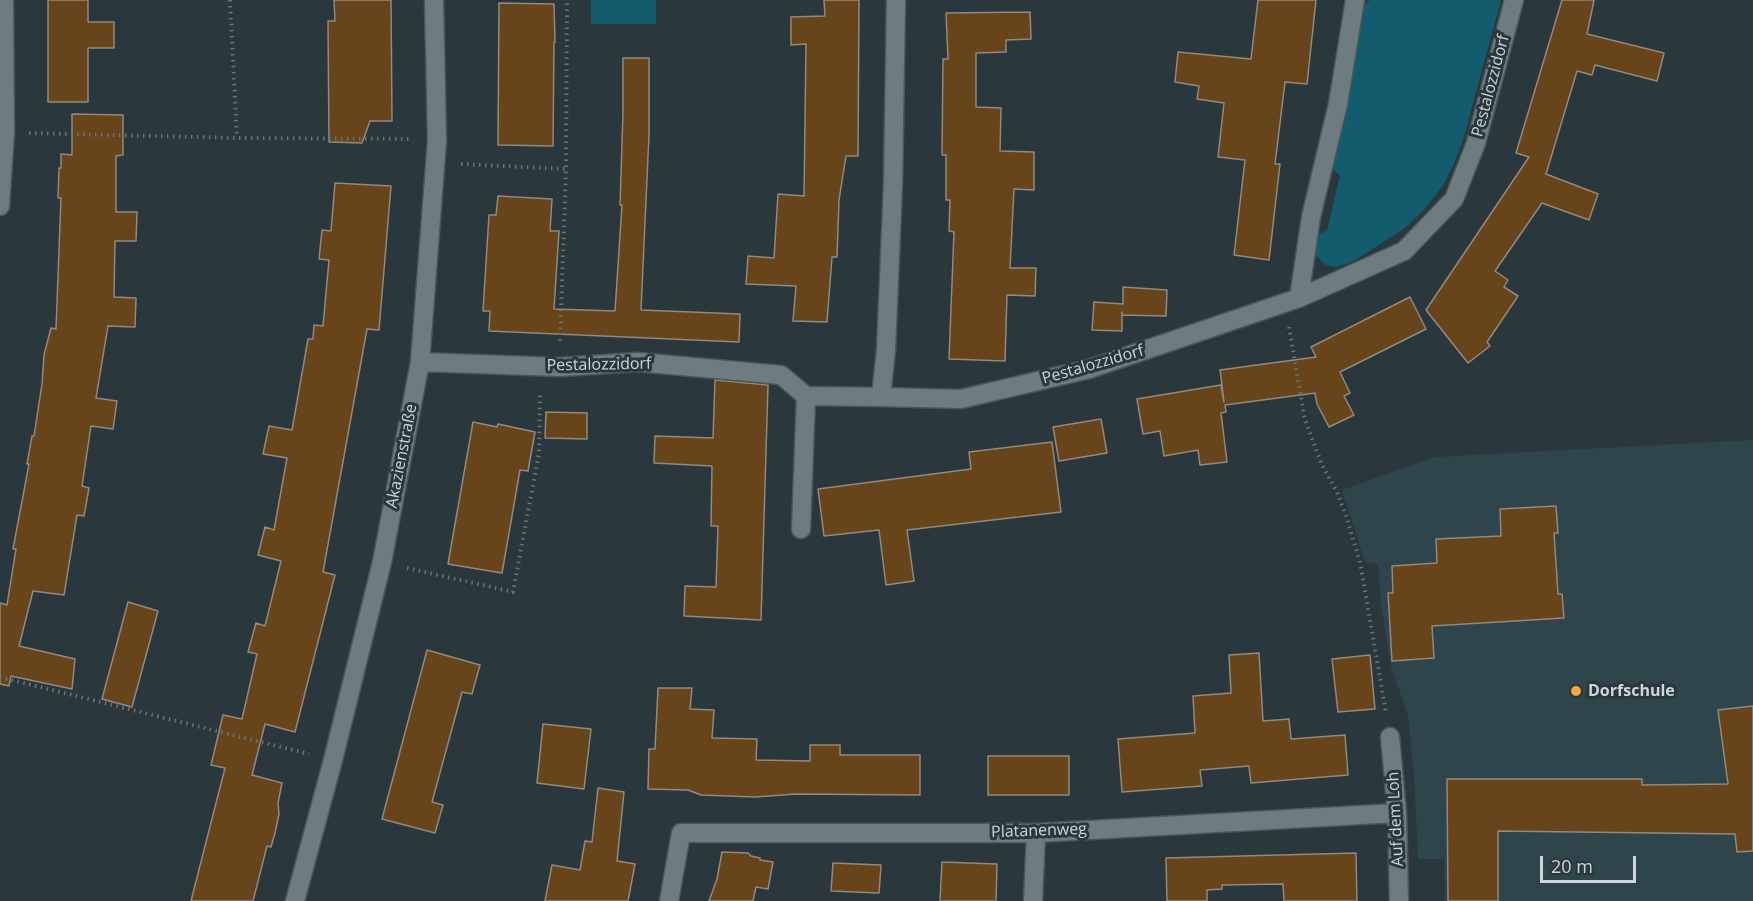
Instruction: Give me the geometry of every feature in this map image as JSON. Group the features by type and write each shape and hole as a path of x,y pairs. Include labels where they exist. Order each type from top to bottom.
{"street":[{"path":"0,206 5,132 4,0"},
{"name":"Akazienstraße","path":"295,901 382,562 420,362 436,164 434,0"},
{"path":"881,397 886,350 894,184 896,0"},
{"path":"1292,300 1338,104 1356,0"},
{"name":"Pestalozzidorf","path":"420,362 560,367 638,362 781,375 806,396 961,399 1089,369 1292,300 1404,251 1454,199 1476,143 1514,0"},
{"path":"801,529 806,396"},
{"name":"Auf dem Loh","path":"1390,737 1397,813 1399,901"},
{"name":"Platanenweg","path":"669,901 681,833 1036,833 1397,813"},
{"path":"1033,901 1036,833"}],"path":[{"path":"230,0 237,138"},
{"path":"560,367 566,169 567,0"},
{"path":"5,132 237,138 410,139"},
{"path":"436,164 566,169"},
{"path":"1292,300 1305,420 1322,465 1341,503 1360,562 1376,641 1390,737"},
{"path":"382,562 513,592 539,453 541,366"},
{"path":"0,677 333,760"}],"shaded area":[{"path":"591,0 656,0 656,24 591,24"},
{"path":"1370,0 1501,0 1463,140 1442,187 1424,210 1405,228 1354,261 1337,267 1326,265 1316,256 1315,235 1327,231 1340,176 1331,168 1360,9"},
{"name":"Dorfschule","path":"1753,440 1753,901 1445,901 1444,859 1418,859 1414,774 1408,716 1391,666 1381,603 1378,564 1365,562 1342,490 1435,457"}],"building":[{"path":"48,0 88,0 88,22 114,22 114,48 88,48 88,102 48,102"},
{"path":"334,0 391,0 392,121 370,121 362,143 329,142 328,21 335,21"},
{"path":"824,0 859,0 858,156 846,156 839,200 837,257 832,257 827,322 793,321 796,286 746,284 748,256 774,258 778,194 804,196 806,44 791,45 791,17 825,16"},
{"path":"1258,0 1316,0 1307,84 1285,82 1275,164 1280,164 1269,260 1234,255 1245,160 1218,157 1224,103 1197,99 1199,86 1175,82 1178,52 1251,59"},
{"path":"1562,0 1594,0 1587,34 1664,53 1657,81 1595,65 1592,75 1577,71 1546,174 1598,194 1589,220 1542,203 1495,271 1508,280 1504,287 1518,296 1487,342 1490,346 1468,363 1426,310 1529,157 1516,153"},
{"path":"499,3 554,4 553,146 498,145"},
{"path":"1030,12 1031,39 1006,40 1006,52 976,53 976,107 1001,108 1000,151 1034,152 1034,190 1014,189 1010,268 1036,268 1035,296 1007,295 1005,361 949,359 954,232 949,231 950,200 946,200 946,155 942,155 943,59 948,59 946,13"},
{"path":"623,58 649,58 649,135 641,310 740,314 739,342 489,331 490,311 483,311 489,215 496,215 498,196 552,199 550,231 559,231 554,309 615,311 622,205 620,205"},
{"path":"72,114 123,115 123,155 116,156 116,212 137,212 136,241 115,241 114,297 136,298 135,327 108,326 96,398 117,401 113,429 91,426 82,486 89,488 84,516 77,515 64,595 33,591 19,646 75,659 72,689 11,676 9,686 0,684 0,603 7,605 16,549 13,549 42,384 44,355 51,328 56,329 61,198 58,198 59,168 61,168 61,154 72,155"},
{"path":"335,183 391,186 379,330 367,329 323,572 335,575 295,732 265,724 252,775 282,783 275,833 271,847 267,846 253,901 191,901 225,768 211,765 223,715 242,719 257,654 248,652 256,623 265,626 281,561 258,555 265,527 274,530 287,458 263,454 269,426 292,430 308,339 313,339 314,325 323,326 329,260 319,259 322,230 331,231"},
{"path":"1123,287 1167,290 1166,316 1122,315 1122,331 1092,330 1094,302 1123,304"},
{"path":"1410,297 1426,329 1340,372 1350,393 1344,396 1354,415 1329,427 1317,404 1315,393 1225,405 1226,412 1221,413 1227,462 1200,465 1198,450 1164,456 1160,431 1143,434 1137,399 1221,385 1224,402 1220,370 1316,357 1311,347"},
{"path":"715,380 768,385 761,620 684,616 685,586 716,587 718,526 711,526 712,466 654,463 655,436 713,438"},
{"path":"546,412 587,413 587,439 545,438"},
{"path":"1101,419 1107,453 1059,461 1053,427"},
{"path":"473,422 497,427 498,424 535,432 528,471 520,470 502,573 448,564"},
{"path":"1052,442 1061,512 907,530 914,581 886,585 879,530 824,536 818,489 971,469 969,452"},
{"path":"1556,506 1558,533 1554,533 1558,594 1562,594 1564,618 1432,626 1434,658 1392,661 1388,593 1393,593 1392,566 1437,563 1436,539 1501,536 1500,509"},
{"path":"128,602 158,611 132,707 102,699"},
{"path":"427,650 480,665 472,694 462,692 432,802 443,805 435,833 382,819"},
{"path":"1259,653 1263,721 1289,719 1291,739 1345,735 1348,775 1251,783 1249,766 1200,770 1202,786 1122,792 1118,739 1195,733 1193,696 1231,693 1229,655"},
{"path":"1370,655 1375,709 1338,712 1332,659"},
{"path":"658,688 692,688 690,709 714,710 712,738 757,739 756,760 810,761 810,745 840,745 840,755 920,755 920,795 796,794 755,797 701,795 688,790 648,789 649,749 655,749"},
{"path":"1753,706 1753,851 1737,852 1735,834 1498,831 1498,901 1448,901 1447,779 1642,779 1642,785 1728,784 1718,710"},
{"path":"543,724 591,729 584,789 537,783"},
{"path":"988,756 1069,756 1069,795 988,795"},
{"path":"598,788 624,792 617,861 635,864 628,901 545,901 552,865 580,870 585,841 592,842"},
{"path":"722,852 748,853 760,860 773,862 768,889 756,887 753,901 709,901 717,879"},
{"path":"1356,853 1357,901 1284,901 1283,884 1222,885 1222,889 1207,890 1207,901 1167,901 1166,858"},
{"path":"942,862 997,864 996,901 940,901"},
{"path":"833,863 881,865 879,893 831,891"}],"place":[{"name":"Dorfschule","path":"1576,691"}]}
